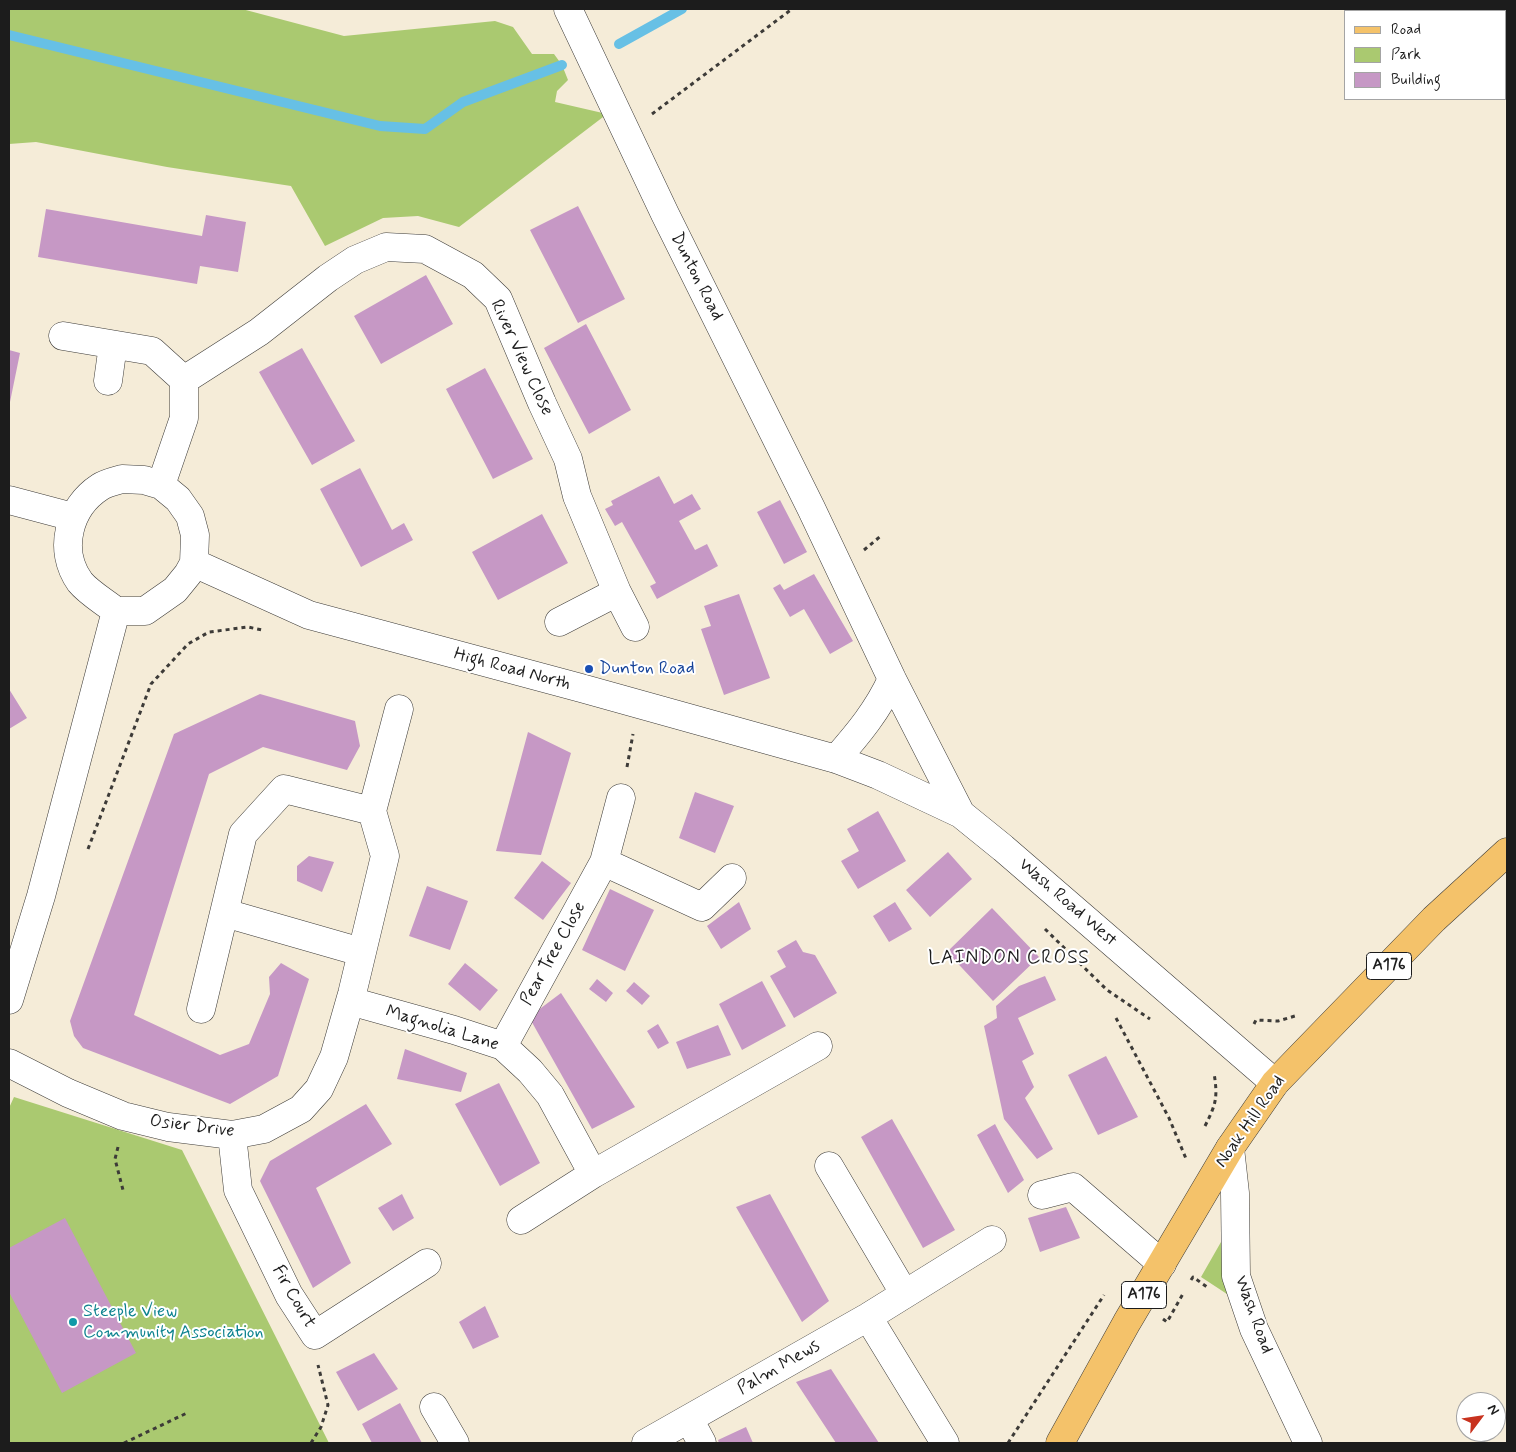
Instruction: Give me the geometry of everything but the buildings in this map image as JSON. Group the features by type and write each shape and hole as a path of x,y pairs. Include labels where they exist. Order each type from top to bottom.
{"main road":[{"name":"Noak Hill Road","path":"1060,1443 1127,1322 1230,1148 1275,1083 1434,919 1507,852"}],"street":[{"name":"Dunton Road","path":"568,9 665,214 811,508 892,679 961,814"},
{"name":"River View Close","path":"184,380 259,332 328,278 355,260 386,247 425,249 473,275 498,299 568,459 577,496 617,592 635,627"},
{"path":"62,336 152,351 184,380 184,418 162,485"},
{"path":"108,381 114,345"},
{"path":"122,479 144,480 162,485 178,499 190,516 195,535 194,563 175,590 145,610 116,611 80,582 70,561 68,539 73,517 85,498 102,486 122,479"},
{"path":"9,500 73,517"},
{"name":"High Road North","path":"194,563 309,615 581,688 836,760"},
{"path":"559,622 617,592"},
{"path":"9,1000 41,896 116,611"},
{"path":"836,760 869,721 883,699 892,679"},
{"path":"201,1009 243,834 284,789 372,811 399,709"},
{"name":"Wash Road West","path":"836,760 878,775 961,814 1004,848 1275,1083"},
{"name":"Pear Tree Close","path":"503,1046 604,862 621,798"},
{"name":"Osier Drive","path":"9,1063 68,1093 122,1116 168,1127 232,1135 264,1129 300,1109 319,1089 334,1057 350,1002 385,856 372,811"},
{"path":"604,862 702,907 732,878"},
{"path":"225,913 361,952"},
{"name":"Magnolia Lane","path":"350,1002 454,1030 503,1046 530,1071 550,1096 593,1174"},
{"path":"521,1220 593,1174 818,1046"},
{"name":"Fir Court","path":"232,1135 238,1190 289,1295 315,1335 427,1264"},
{"name":"Wash Road","path":"1230,1148 1235,1193 1236,1276 1254,1329 1308,1443"},
{"path":"829,1166 904,1293"},
{"path":"1042,1195 1073,1187 1162,1264"},
{"name":"Palm Mews","path":"646,1443 868,1317 992,1240"},
{"path":"868,1317 944,1443"},
{"path":"434,1407 455,1443"},
{"path":"689,1419 702,1443"}],"path":[{"path":"627,131 792,9"},
{"path":"86,856 151,684 188,644 209,632 248,627 267,631"},
{"path":"621,798 633,732"},
{"path":"1044,928 1107,990 1151,1020"},
{"path":"1116,1018 1170,1118 1187,1162 1191,1153"},
{"path":"1203,1129 1216,1104 1217,1088 1214,1073 1207,1067"},
{"path":"122,1116 116,1159 123,1190"},
{"path":"1008,1443 1108,1289"},
{"path":"311,1443 321,1427 328,1405 319,1372 315,1335"},
{"path":"124,1443 188,1413"}],"green space":[{"path":"9,9 242,9 344,36 495,21 513,27 532,54 554,54 562,65 568,80 557,91 555,102 607,114 459,227 418,216 383,218 325,246 291,186 167,167 36,142 9,144"},
{"path":"14,1097 182,1150 329,1443 9,1443 9,1108"},
{"path":"1225,1235 1230,1296 1201,1277"}],"waterway":[{"path":"619,44 682,9"},
{"path":"9,35 380,126 425,129 463,102 562,65"}],"place":[{"name":"Dunton Road","path":"589,669"},
{"name":"Steeple View Community Association","path":"73,1322"}],"district":[{"name":"LAINDON CROSS","path":"1009,959"}]}
